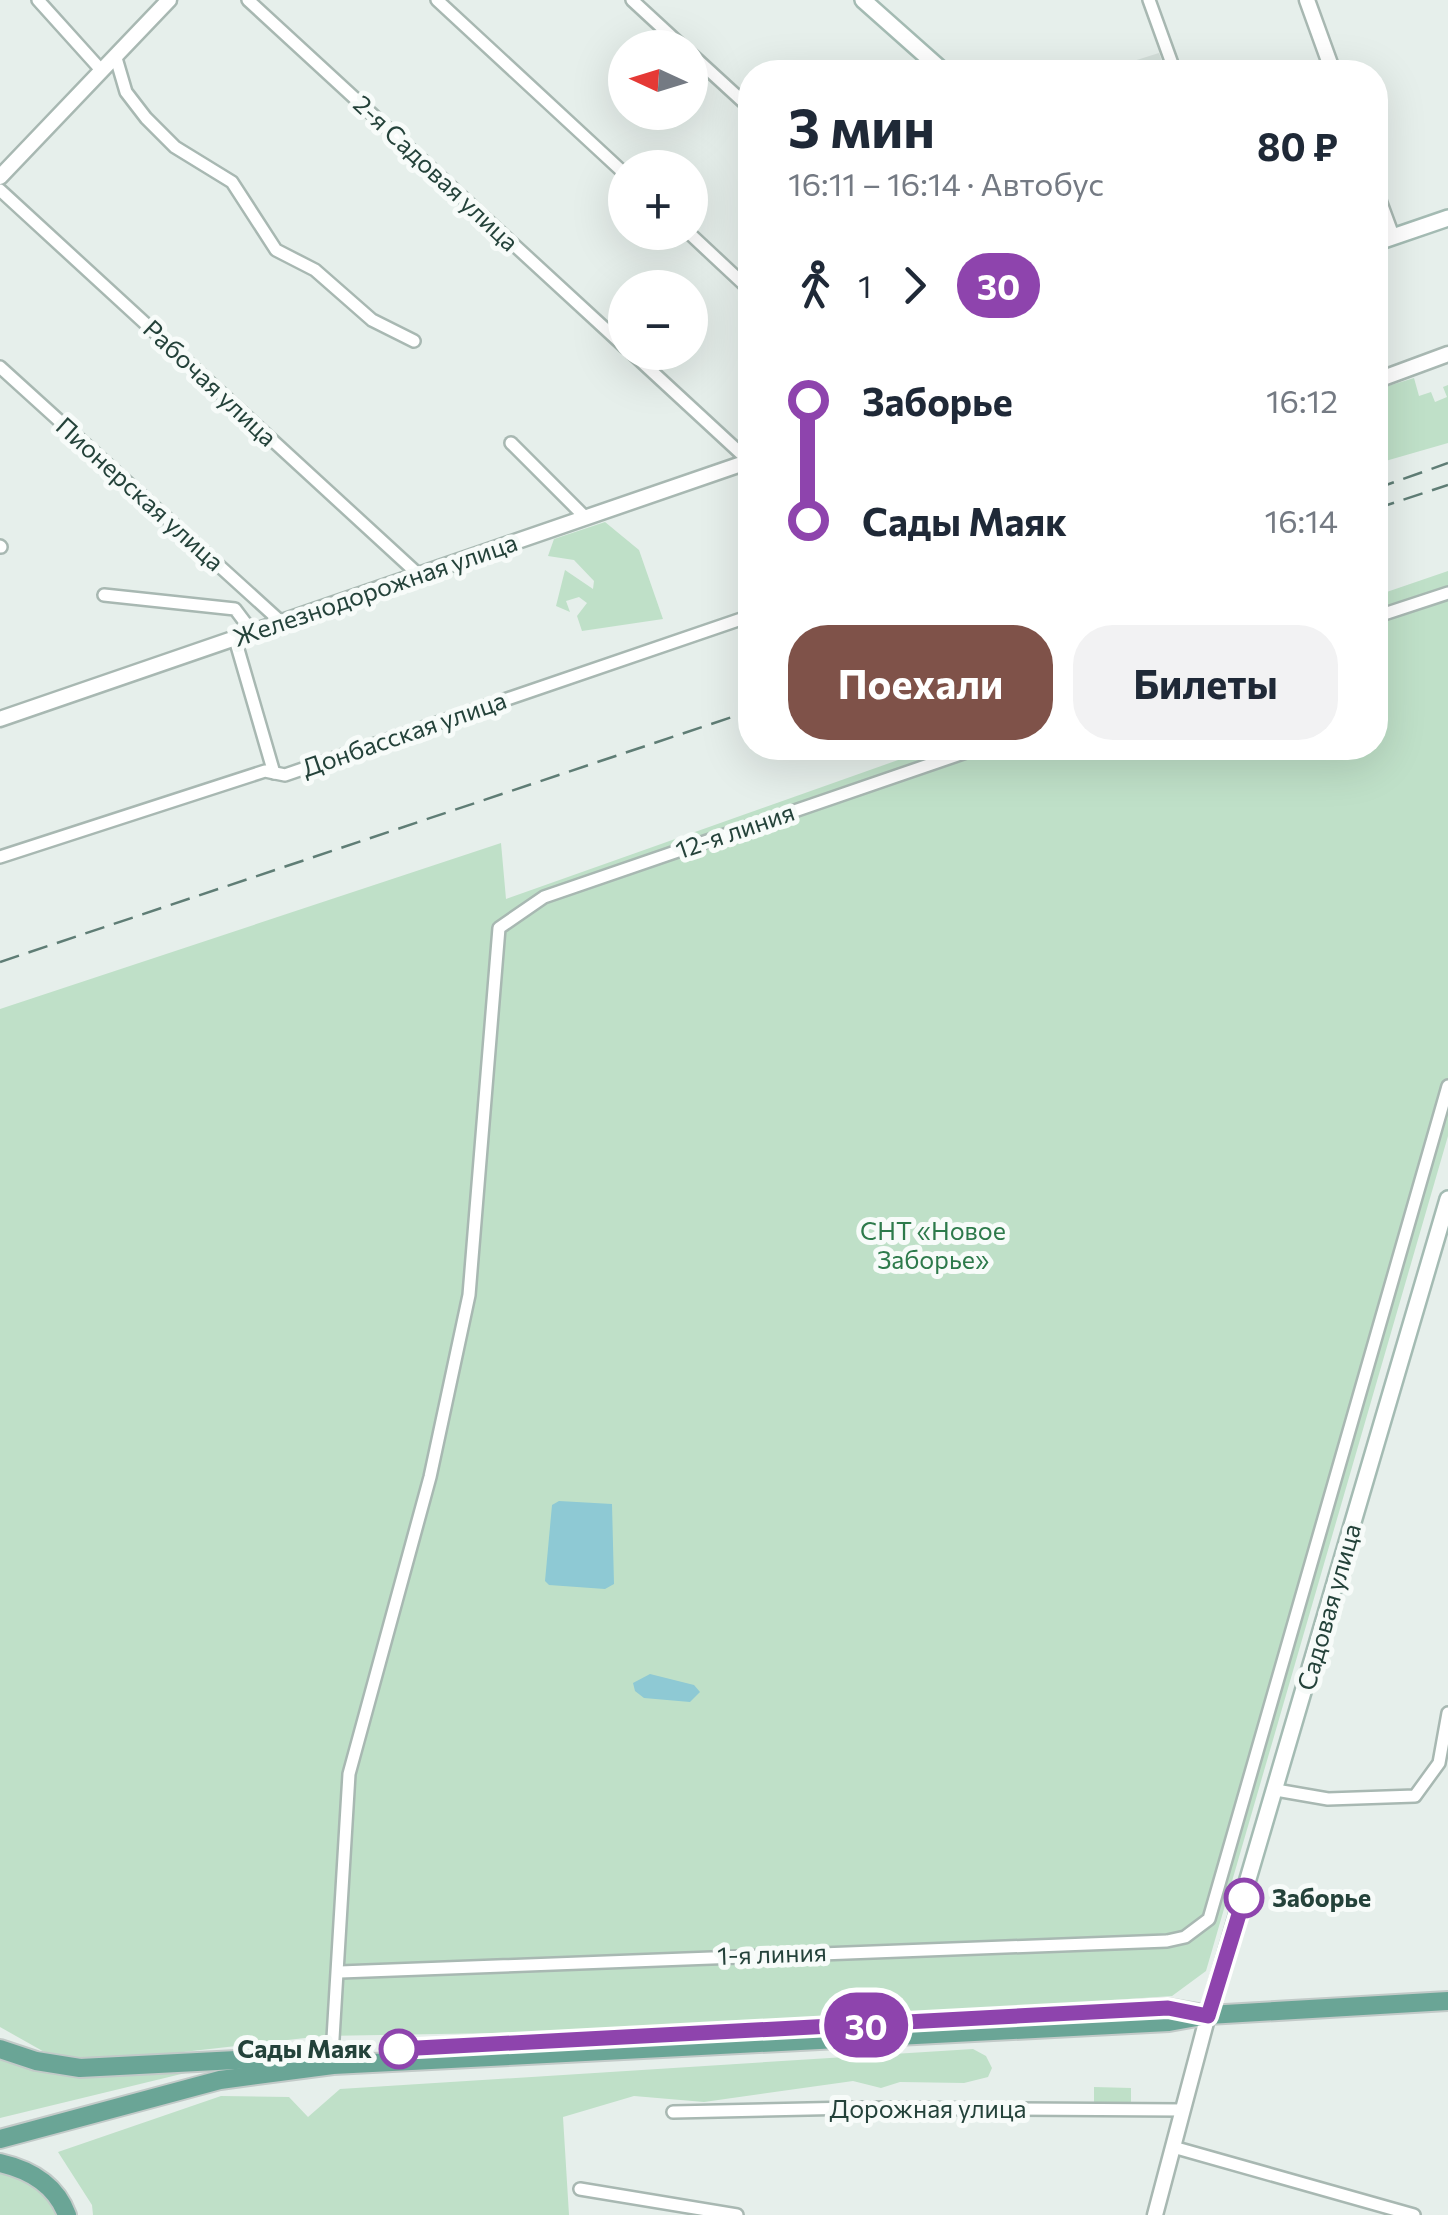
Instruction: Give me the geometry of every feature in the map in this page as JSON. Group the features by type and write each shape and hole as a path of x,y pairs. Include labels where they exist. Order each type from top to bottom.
{"main road":[{"path":"864,0 931,60"},
{"path":"1388,238 1448,218"},
{"name":"Садовая улица","path":"1208,2016 1448,1198"},
{"path":"0,2139 220,2080 333,2065 1169,2022 1208,2016 1448,2001"},
{"path":"0,2048 36,2061 80,2068 1168,2008 1208,2016"},
{"path":"0,2129 218,2070 332,2055"},
{"path":"0,2163 36,2176 57,2195 67,2215"}],"street":[{"path":"38,0 102,71"},
{"path":"0,177 169,0"},
{"name":"2-я Садовая улица","path":"248,0 608,331"},
{"path":"436,0 608,158"},
{"path":"632,0 664,30"},
{"path":"1148,0 1170,60"},
{"path":"1306,0 1328,60"},
{"path":"116,58 119,77 146,118 175,147 232,182 276,250 315,270 372,320 414,341"},
{"path":"708,70 738,97"},
{"name":"Рабочая улица","path":"0,190 419,575"},
{"path":"1388,226 1392,237"},
{"path":"707,250 738,279"},
{"path":"1388,376 1448,354"},
{"name":"Пионерская улица","path":"0,366 280,621"},
{"path":"651,370 738,450"},
{"path":"510,443 585,517"},
{"name":"Железнодорожная улица","path":"0,719 738,465"},
{"path":"1388,613 1448,593"},
{"path":"104,595 235,609 253,596"},
{"path":"235,609 253,633"},
{"name":"Донбасская улица","path":"0,857 165,800 265,771 284,775 738,620"},
{"path":"235,639 274,773"},
{"name":"12-я линия","path":"340,1972 349,1774 430,1477 469,1296 499,928 544,896 943,760"},
{"name":"1-я линия","path":"340,1972 1167,1942 1200,1928 1209,1919 1281,1681 1448,1086"},
{"path":"1276,1790 1328,1799 1415,1796 1439,1763 1448,1713"},
{"path":"332,2055 340,1972"},
{"path":"1155,2215 1208,2016"},
{"name":"Дорожная улица","path":"673,2112 840,2108 1182,2110"},
{"path":"1173,2146 1414,2215"},
{"path":"580,2189 736,2215"}],"shaded area":[{"path":"1159,53 1162,60 1137,60"}],"green space":[{"path":"1414,378 1419,396 1431,392 1435,402 1447,397 1443,387 1448,385 1448,443 1388,460 1388,386"},
{"path":"605,522 639,550 663,619 582,631 577,616 587,603 579,597 566,601 570,612 556,606 565,570 593,589 594,581 574,560 548,556 554,539"},
{"name":"СНТ «Новое Заборье»","path":"1448,571 1448,1136 1206,1971 1172,1996 667,2030 323,2036 86,2063 55,2058 0,2027 0,1009 501,843 506,899 898,760 1388,760 1388,592"},
{"path":"973,2049 986,2056 992,2068 988,2077 964,2083 900,2082 881,2088 853,2081 704,2102 634,2096 563,2117 569,2215 93,2215 92,2205 58,2152 221,2096 289,2097 308,2117 340,2089"},
{"path":"0,2060 64,2076 206,2068 0,2118"},
{"path":"1094,2087 1131,2088 1131,2104 1094,2103"},
{"path":"0,2168 42,2184 59,2215 0,2215"}],"water":[{"path":"559,1501 612,1504 614,1584 605,1589 549,1585 545,1581 552,1505"},
{"path":"650,1674 694,1685 700,1692 690,1702 644,1698 635,1691 633,1683"}],"railway":[{"path":"1388,484 1448,463"},
{"path":"1388,505 1448,485"},
{"path":"0,962 738,715"}],"bus line":[{"name":"30","path":"399,2049 1168,2008 1208,2016 1244,1898"}],"place":[{"name":"Заборье","path":"1244,1898"},
{"name":"Сады Маяк","path":"399,2049"}]}
